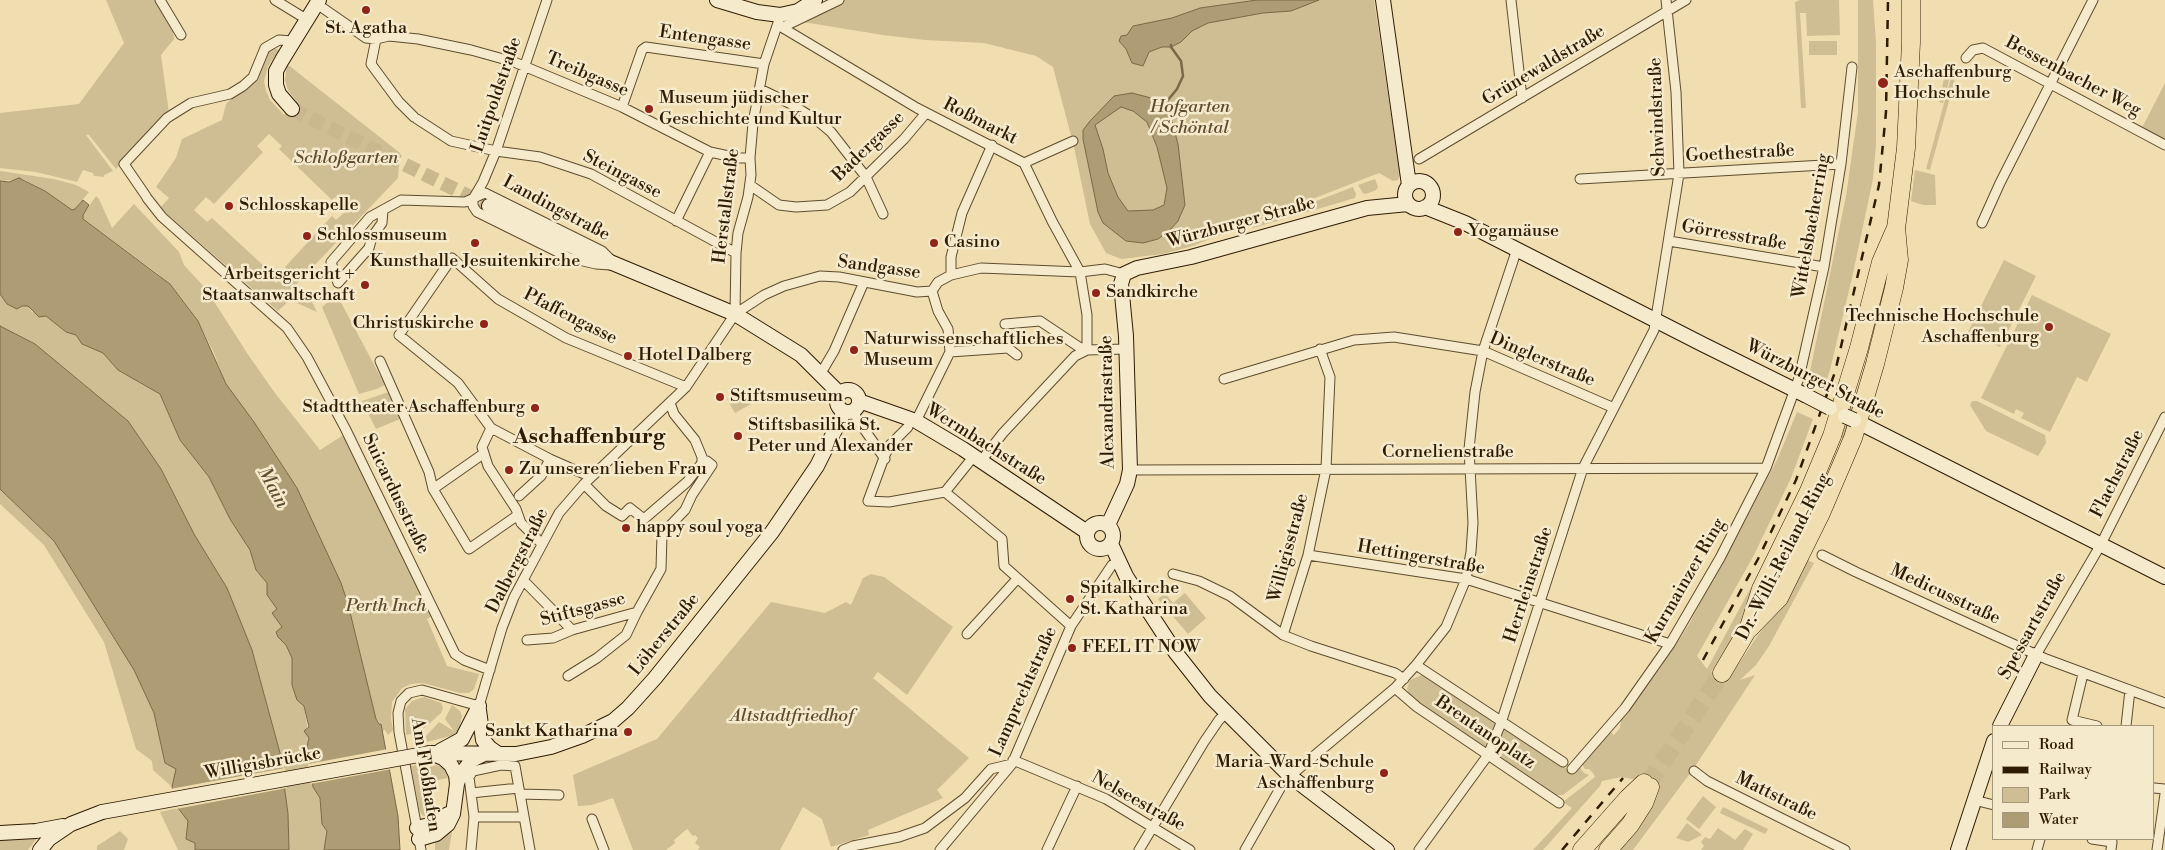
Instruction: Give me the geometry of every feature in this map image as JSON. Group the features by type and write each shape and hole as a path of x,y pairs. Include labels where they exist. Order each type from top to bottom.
{"highway":[{"path":"1901,0 1901,16 1911,42"},
{"path":"1855,400 1885,287 1896,227 1906,148 1911,0"},
{"path":"1911,42 1922,15 1922,0"},
{"path":"1749,629 1779,598 1821,514 1881,262 1896,227"},
{"path":"1845,416 1894,288 1899,260 1896,227"},
{"name":"Dr.-Willi-Reiland-Ring","path":"1722,673 1770,591 1824,482 1842,438"},
{"path":"1582,850 1628,798 1647,785"},
{"path":"1596,850 1647,785"},
{"path":"1608,850 1639,810 1647,785"}],"main road":[{"path":"717,0 758,12 780,22 815,0"},
{"path":"1382,0 1402,142 1407,193 1418,209 1429,202 1430,187 1424,182 1402,142"},
{"path":"292,109 279,94 276,78 282,60 318,2"},
{"path":"1407,193 1416,181 1424,182"},
{"name":"Würzburger Straße","path":"1124,274 1136,268 1198,255 1368,208 1407,193"},
{"name":"Würzburger Straße","path":"1429,202 1448,215 1656,321 1800,387 1845,416 2100,546 2165,577"},
{"name":"Landingstraße","path":"484,204 617,266 735,314"},
{"name":"Alexandrastraße","path":"1108,524 1127,484 1130,470 1126,349 1121,284 1124,274"},
{"path":"735,314 788,346 821,373 839,394"},
{"path":"842,390 852,390 858,396 852,408 837,405 839,394 842,390"},
{"name":"Wermbachstraße","path":"852,408 912,424 977,458 1087,532"},
{"name":"Löherstraße","path":"433,753 501,755 532,751 582,736 612,721 628,708 655,678 772,532 817,466 852,408"},
{"path":"1103,522 1108,524 1114,534 1107,547 1092,546 1088,542 1087,532 1094,524 1103,522"},
{"path":"1107,547 1115,563 1126,576 1176,653 1226,713 1290,776 1383,848"},
{"name":"Spessartstraße","path":"2001,725 2036,655"},
{"path":"479,706 483,740 490,748 501,755"},
{"path":"433,753 450,747 462,739 479,706"},
{"path":"1958,850 1992,747"},
{"path":"433,753 451,764 456,775 457,784"},
{"name":"Willigisbrücke","path":"74,822 102,812 433,753"},
{"path":"419,839 436,834 448,824 451,819 457,784 466,765 484,754"},
{"path":"0,833 36,831 74,822"},
{"path":"40,850 53,836 74,822"}],"street":[{"path":"160,0 181,35"},
{"path":"274,0 306,19"},
{"name":"Luitpoldstraße","path":"473,199 483,182 496,151 547,0"},
{"path":"780,22 839,0"},
{"path":"1511,0 1522,98"},
{"name":"Schwindstraße","path":"1656,321 1679,174 1676,92 1666,0"},
{"name":"Grünewaldstraße","path":"1419,159 1686,0"},
{"path":"1982,223 2050,83 2093,0"},
{"path":"318,2 366,38 376,39"},
{"name":"Herstallstraße","path":"735,314 736,253 738,233 750,185 753,123 764,64 780,22"},
{"name":"Roßmarkt","path":"780,22 926,113 1024,163 1052,221 1080,272 1086,308 1088,350"},
{"name":"Treibgasse","path":"376,39 389,36 443,44 525,66 622,107 710,152 738,158 750,158"},
{"name":"Steingasse","path":"376,39 371,64 399,102 415,118 450,141 496,151 540,157 590,174 736,253"},
{"name":"Suicardusstraße","path":"293,41 279,40 265,48 253,78 230,94 191,104 167,118 124,164 162,217 287,328 307,357 345,428 455,654 464,660 490,670"},
{"name":"Entengasse","path":"622,107 642,50 646,48 764,64"},
{"name":"Bessenbacher Weg","path":"1966,58 1973,50 1983,48 2165,145"},
{"name":"Wittelsbacherring","path":"1800,387 1824,268 1841,164 1852,67"},
{"path":"760,89 791,104 818,121 841,143 866,177 883,214"},
{"name":"Badergasse","path":"750,185 771,201 779,204 796,207 826,205 850,192 904,139 926,113"},
{"path":"1024,163 1073,141"},
{"path":"951,275 951,257 962,213 992,145"},
{"path":"676,222 710,152"},
{"name":"Goethestraße","path":"1580,180 1841,164"},
{"name":"Landingstraße","path":"483,182 484,204"},
{"path":"383,211 382,223 372,237 370,248 338,283 330,262 370,217 401,200 458,202 473,199 484,204"},
{"path":"473,199 473,206 484,204"},
{"name":"Görresstraße","path":"1669,241 1824,268"},
{"path":"1245,850 1282,785 1290,776 1404,679 1446,627 1466,579 1471,552 1473,523 1469,470 1475,392 1483,351 1517,249"},
{"name":"Pfaffengasse","path":"491,428 458,383 399,335 452,258 498,299 566,338 686,387"},
{"name":"Sandgasse","path":"735,314 764,295 801,280 820,276 917,292 932,291 938,282 951,275 982,268 1080,272"},
{"path":"1080,272 1105,269 1124,274"},
{"path":"821,373 834,352 864,282"},
{"path":"932,291 938,311 948,330 950,352 912,424 890,446 868,501 889,502 945,492 1075,356 1088,350"},
{"name":"Dalbergstraße","path":"479,706 502,628 524,580 559,513 588,480 686,387 735,314"},
{"path":"1005,324 1040,321 1079,347 1088,350 1126,349"},
{"name":"Herrleinstraße","path":"1419,850 1488,755 1501,723 1583,468 1654,330 1656,321"},
{"name":"Dinglerstraße","path":"1224,379 1354,340 1394,337 1483,351 1614,408"},
{"path":"950,352 1008,348 1017,355"},
{"name":"Willigisstraße","path":"1283,635 1308,555 1326,469 1330,377 1320,349"},
{"path":"380,361 429,472 433,489 469,549 518,515"},
{"name":"Kurmainzer Ring","path":"1572,769 1624,708 1670,644 1720,558 1766,468 1800,387"},
{"name":"Stiftsgasse","path":"527,640 553,638 572,630 638,612 661,569 662,534 685,510 692,495 712,465 707,461 702,462 695,440 674,414 670,403"},
{"path":"852,408 857,419 885,459"},
{"name":"Flachstraße","path":"2100,546 2165,417"},
{"path":"542,544 521,524 514,498 488,466 482,447 491,428 588,480 606,506 622,516 630,508 644,519 687,482 702,462"},
{"path":"433,489 483,454"},
{"path":"514,498 540,476 550,459"},
{"name":"Cornelienstraße","path":"1130,470 1766,468"},
{"path":"945,492 1002,539 1004,566 1071,626"},
{"name":"Spessartstraße","path":"2036,655 2100,546"},
{"name":"Hettingerstraße","path":"1308,555 1466,579 1670,644"},
{"name":"Medicusstraße","path":"1822,555 2036,655 2165,703"},
{"name":"Lamprechtstraße","path":"940,850 1013,762 1071,626 1115,563"},
{"path":"1172,574 1199,581 1230,596 1283,635 1395,673 1404,679"},
{"path":"967,634 1017,579"},
{"path":"524,580 572,630"},
{"path":"568,676 597,658 626,635 638,612"},
{"name":"Brentanoplatz","path":"1416,665 1501,723 1563,762"},
{"path":"2083,674 2072,720 2093,725"},
{"name":"Brentanoplatz","path":"1394,688 1417,707 1559,803"},
{"name":"Am Floßhafen","path":"419,839 398,722 401,701 415,690 422,690 479,706"},
{"path":"2126,725 2130,690"},
{"path":"1139,850 1151,827 1218,720 1226,713"},
{"path":"843,850 853,846 899,837 925,828 965,798 991,769 1013,762"},
{"name":"Nelseestraße","path":"1013,762 1106,799 1190,850"},
{"path":"471,850 474,817 470,774 473,771 501,766 515,766 530,850"},
{"name":"Mattstraße","path":"1694,771 1707,781 1845,850"},
{"path":"1047,850 1077,786"},
{"path":"471,793 519,791 559,795"},
{"path":"2157,850 2165,794"},
{"path":"1974,800 1992,804"},
{"path":"474,817 523,817"},
{"path":"592,819 604,850"},
{"path":"2099,840 2112,842 2111,850"}],"green space":[{"path":"106,0 155,0 172,26 174,39 161,55 169,113 116,169 89,135 86,135 113,171 104,175 104,177 94,176 93,173 83,170 77,182 36,172 0,168 0,113 79,104 124,43"},
{"name":"Hofgarten / Schöntal","path":"841,0 1374,0 1400,175 1398,180 1393,181 1379,173 1192,246 1163,254 1121,259 1106,253 1090,224 1074,147 1053,67 1036,56 984,43 925,40 803,22"},
{"path":"1800,0 1839,0 1840,35 1807,36 1806,13 1800,13 1806,108 1801,108 1795,2"},
{"path":"1858,0 1873,0 1876,43 1876,145 1873,179 1852,278 1824,388 1808,381 1846,196 1858,112"},
{"path":"1809,41 1837,41 1837,55 1809,55"},
{"name":"Schloßgarten","path":"270,47 279,50 268,66 264,81 270,100 284,115 296,101 288,90 285,80 287,64 400,153 398,178 286,295 290,300 278,311 160,208 169,198 156,187 176,158 182,139 222,120 226,104 248,84","holes":["269,134 282,146 279,149 332,200 335,197 348,209 336,220 332,216 285,267 288,271 276,283 262,270 265,267 212,218 207,222 194,210 206,197 214,204 263,152 257,146"]},
{"path":"1947,65 1953,66 1943,103 1939,102"},
{"path":"1954,67 1958,68 1930,170 1926,169"},
{"path":"2165,83 2165,140 2142,128"},
{"path":"1915,170 1935,175 1936,205 1923,205 1911,201"},
{"path":"0,171 54,179 76,185 89,192 72,210 45,191 23,179 0,181"},
{"path":"1375,179 1378,187 1376,190 1366,194 1363,193 1358,185"},
{"path":"1353,187 1356,194 1355,198 1253,228 1251,226"},
{"name":"Perth Inch","path":"96,196 112,228 134,204 179,252 184,265 206,289 275,393 320,450 345,434 432,616 427,619 447,666 479,674 474,689 469,693 460,693 423,683 411,684 402,688 392,702 391,718 393,730 388,735 385,730 382,731 381,724 376,719 347,601 297,488 254,422 226,385 214,353 198,321 170,284 83,219 83,215"},
{"path":"2004,260 2036,276 2000,347 1968,332"},
{"path":"306,290 317,312 290,300 297,291"},
{"path":"0,294 7,304 28,306 32,312 46,316 66,332 76,335 82,344 103,353 118,370 160,394 180,440 209,477 230,519 251,550 256,570 267,583 267,595 277,610 272,613 282,627 276,633 286,645 292,658 292,685 304,706 309,738 315,756 310,765 313,787 320,798 322,824 327,831 324,850 289,850 288,814 280,753 252,650 227,588 194,534 161,469 128,421 35,344 0,326"},
{"path":"337,295 386,385 359,394 322,307"},
{"path":"2032,295 2111,334 2087,382 2077,377 2050,432 2021,418 2024,413 2016,409 2014,414 1981,398"},
{"path":"742,390 751,404 735,413 727,399"},
{"path":"389,392 400,419 376,429 362,401"},
{"path":"1972,401 1977,401 2045,435 2046,443 2038,456 1986,431 1970,405"},
{"path":"1797,412 1813,419 1791,478 1754,555 1697,656 1707,669 1764,563 1803,482 1824,431 1824,437 1789,519 1750,598 1739,628 1711,672 1728,680 1758,635 1782,605 1807,554 1809,561 1814,563 1769,646 1756,665 1740,680 1755,675 1694,768 1633,850 1613,850 1628,832 1638,780 1621,777 1602,781 1600,786 1543,850 1533,850 1572,808 1563,802 1595,777 1582,764 1608,730 1614,735 1620,728 1621,720 1625,714 1658,671 1688,626 1777,460"},
{"path":"0,489 54,541 134,670 154,713 165,763 177,769 172,787 153,770 152,761 136,749 104,642 44,545 0,504"},
{"name":"Altstadtfriedhof","path":"871,574 884,577 953,627 907,695 878,672 873,678 969,758 937,790 943,798 868,830 869,835 831,847 822,819 803,807 780,850 698,850 700,847 695,843 698,838 695,835 693,836 687,829 666,850 633,850 613,798 592,805 578,806 573,775 657,739 771,602 825,613 846,602 851,605 863,578"},
{"path":"1165,593 1173,603 1185,593 1206,618 1188,634 1158,599"},
{"path":"1422,675 1573,773 1579,766 1584,773 1589,775 1563,795 1554,795 1410,696 1407,689 1410,680"},
{"path":"424,697 441,703 443,708 441,713 420,732 406,735 405,709 412,701"},
{"path":"452,705 460,711 462,716 459,729 454,735 427,742 426,736 439,722 454,731 445,719"},
{"path":"422,764 427,784 427,817 422,815 419,809 411,766"},
{"path":"429,764 440,766 445,770 448,778 432,781"},
{"path":"1703,796 1716,807 1699,829 1686,819"},
{"path":"1723,807 1768,829 1765,834 1720,813"},
{"path":"178,808 188,821 186,839 195,843 195,850 178,850 160,812"},
{"path":"454,820 449,850 435,850 435,838"},
{"path":"1687,823 1702,835 1688,842 1676,838"},
{"path":"1718,828 1735,840 1745,829 1753,834 1743,850 1701,850 1704,846 1701,842 1705,837 1710,839"},
{"path":"120,831 128,839 124,850 97,850 97,846"},
{"path":"40,834 28,850 0,850 0,838"}],"water":[{"path":"1257,0 1319,0 1291,11 1263,13 1208,23 1192,31 1181,42 1171,47 1162,47 1149,52 1143,66 1132,63 1126,49 1119,41 1121,36 1127,35 1133,26 1172,18 1200,8"},
{"path":"1132,93 1155,99 1162,97 1173,105 1169,110 1178,144 1185,205 1178,221 1170,230 1158,239 1143,243 1126,241 1103,223 1098,212 1083,139 1083,130 1114,96","holes":["1121,107 1133,111 1147,122 1157,147 1167,188 1164,205 1153,210 1128,211 1118,197 1108,173 1095,125"]},
{"name":"Main","path":"19,178 45,191 72,210 83,200 89,205 83,215 83,219 170,284 198,321 226,384 254,422 297,488 341,583 348,604 376,719 381,724 398,816 400,850 324,850 327,831 322,824 320,798 313,787 310,765 315,756 307,747 309,738 304,731 309,727 304,706 297,700 292,685 292,658 286,645 276,632 282,627 272,613 277,609 267,595 267,583 256,570 250,550 230,519 209,477 180,440 160,394 118,370 103,353 82,344 76,335 66,332 46,316 39,317 28,306 22,306 17,309 7,304 0,294 0,181 9,182"},
{"path":"0,326 35,344 128,421 161,469 194,534 227,588 252,650 280,753 288,814 289,850 195,850 195,843 186,839 188,821 178,808 172,787 176,769 165,763 154,713 134,670 54,541 0,489"}],"pier":[{"path":"388,749 392,769 310,784 308,764"},
{"path":"285,768 287,788 176,809 170,789"}],"waterway":[{"path":"1168,100 1177,89 1183,76 1181,61 1171,45"}],"tunnel":[{"path":"292,109 489,206"},
{"path":"1842,438 1855,400"},
{"path":"1647,785 1722,673"}],"railway":[{"path":"1703,660 1758,559 1796,480 1835,372 1879,185 1886,112 1888,0"},
{"path":"1562,850 1623,778"}],"place":[{"name":"St. Agatha","path":"366,10"},
{"name":"Aschaffenburg Hochschule","path":"1883,83"},
{"name":"Museum jüdischer Geschichte und Kultur","path":"649,109"},
{"name":"Schlosskapelle","path":"229,206"},
{"name":"Yogamäuse","path":"1458,232"},
{"name":"Schlossmuseum","path":"307,236"},
{"name":"Kunsthalle Jesuitenkirche","path":"475,243"},
{"name":"Casino","path":"934,243"},
{"name":"Arbeitsgericht + Staatsanwaltschaft","path":"365,285"},
{"name":"Sandkirche","path":"1096,293"},
{"name":"Christuskirche","path":"484,324"},
{"name":"Technische Hochschule Aschaffenburg","path":"2049,327"},
{"name":"Naturwissenschaftliches Museum","path":"854,350"},
{"name":"Hotel Dalberg","path":"628,356"},
{"name":"Stiftsmuseum","path":"720,397"},
{"name":"Stadttheater Aschaffenburg","path":"535,408"},
{"name":"Stiftsbasilika St. Peter und Alexander","path":"738,436"},
{"name":"Zu unseren lieben Frau","path":"509,470"},
{"name":"happy soul yoga","path":"626,528"},
{"name":"Spitalkirche St. Katharina","path":"1070,599"},
{"name":"FEEL IT NOW","path":"1072,648"},
{"name":"Sankt Katharina","path":"628,732"},
{"name":"Maria-Ward-Schule Aschaffenburg","path":"1384,773"}],"district":[{"name":"Aschaffenburg","path":"589,438"}]}
